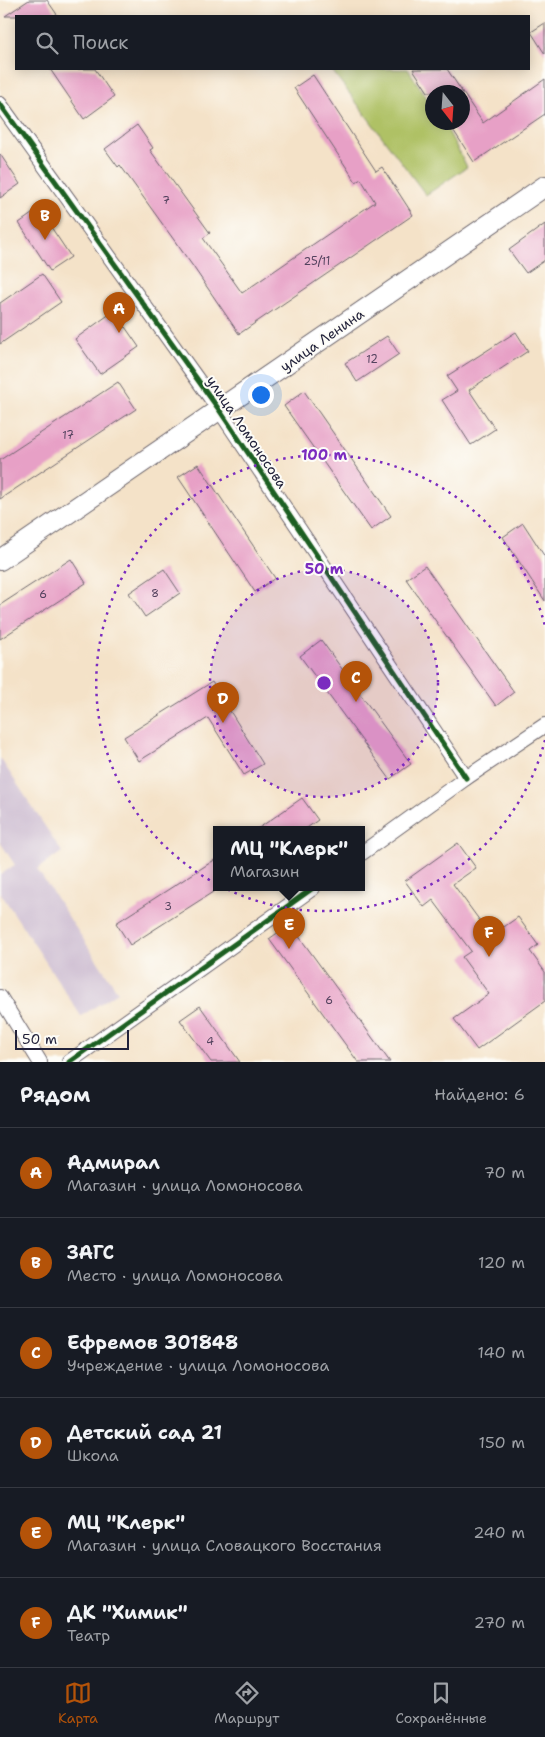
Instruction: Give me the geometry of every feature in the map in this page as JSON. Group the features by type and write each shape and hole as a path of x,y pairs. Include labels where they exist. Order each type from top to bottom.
{"main road":[{"name":"улица Ленина","path":"0,560 545,186"}],"street":[{"name":"улица Ломоносова","path":"0,104 220,410 466,778"},
{"path":"365,851 466,778 545,725"},
{"path":"69,1062 309,891"},
{"path":"0,997 40,1062"},
{"path":"0,1018 15,1021"}],"shaded area":[{"path":"0,758 62,852 37,869 118,992 81,1016 0,892 0,875 15,865 0,842"}],"green space":[{"path":"332,70 409,70 425,95 425,130 448,130 467,167 426,195"}],"building":[{"path":"29,0 47,0 57,15 15,15 5,16"},
{"path":"545,23 545,54 531,32"},
{"path":"51,70 96,70 114,97 84,119"},
{"path":"414,70 448,70 458,85 425,85 425,87"},
{"path":"313,75 376,171 382,167 413,215 239,334 120,165 118,167 105,149 137,125 153,148 150,150 210,233 203,238 242,293 375,202 361,179 356,182 294,88"},
{"path":"545,79 545,114 474,162 453,130 470,130 470,103 483,123"},
{"path":"0,154 20,184 0,198"},
{"path":"39,209 71,257 50,271 19,223"},
{"path":"545,224 545,260 526,273 509,250"},
{"path":"42,274 61,302 0,344 0,303"},
{"path":"114,311 139,347 100,374 75,339"},
{"path":"516,332 528,351 469,390 495,429 471,445 442,400 457,391 447,376"},
{"path":"387,336 399,354 357,382 345,363"},
{"path":"118,382 136,409 0,499 0,460"},
{"path":"304,391 391,516 371,530 284,406"},
{"path":"198,464 275,578 255,592 178,477"},
{"path":"523,523 545,557 545,601 503,537"},
{"path":"71,559 86,583 0,639 0,605"},
{"path":"425,566 514,692 496,706 406,579"},
{"path":"164,569 180,593 145,617 129,593"},
{"path":"321,640 411,764 390,779 300,656"},
{"path":"212,682 263,764 244,775 208,718 139,761 124,737"},
{"path":"302,798 318,820 310,826 262,826"},
{"path":"458,843 476,868 453,884 491,936 518,917 538,945 530,951 545,972 545,1001 477,1050 454,1019 489,994 462,957 471,951 433,900 424,907 405,881"},
{"path":"213,861 214,891 130,945 116,923"},
{"path":"290,924 390,1062 358,1062 269,939"},
{"path":"200,1006 240,1062 211,1062 180,1020"}],"cycle path":[{"path":"0,104 220,411 466,778"},
{"path":"69,1062 309,891"}],"place":[{"name":"ЗАГС","path":"45,240"},
{"name":"Адмирал","path":"119,333"},
{"name":"Ефремов 301848","path":"356,702"},
{"name":"Детский сад 21","path":"223,723"},
{"name":"МЦ \"Клерк\"","path":"289,949"},
{"name":"ДК \"Химик\"","path":"489,957"}]}
